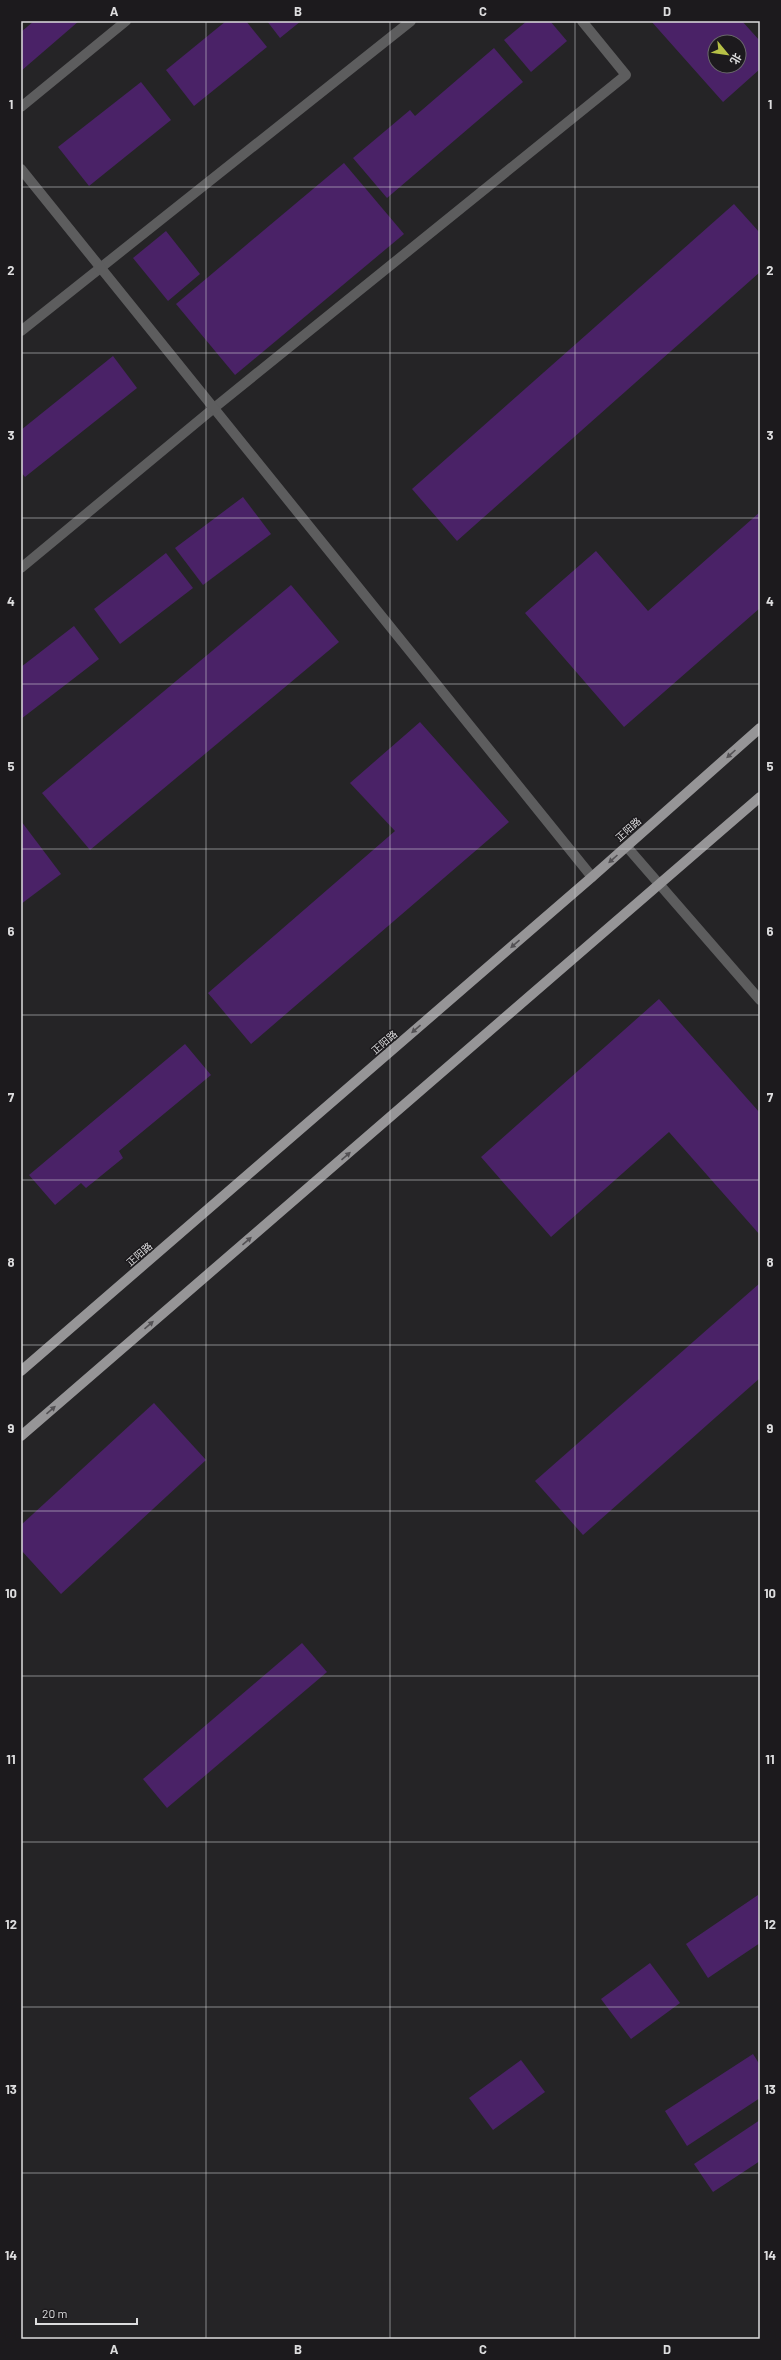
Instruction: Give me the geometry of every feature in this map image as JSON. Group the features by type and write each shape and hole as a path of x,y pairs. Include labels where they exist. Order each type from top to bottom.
{"main road":[{"name":"正阳路","path":"21,1371 627,847 760,728"},
{"path":"21,1436 760,797"}],"street":[{"path":"21,107 126,21"},
{"path":"21,331 103,268 411,21"},
{"path":"21,568 214,408 626,74 582,21"},
{"path":"21,168 592,877"},
{"path":"627,847 760,1000"}],"building":[{"path":"34,21 79,21 21,71 21,32"},
{"path":"226,21 246,21 267,47 194,106 166,70"},
{"path":"267,21 301,21 280,38"},
{"path":"527,21 550,21 567,41 531,72 504,40"},
{"path":"651,21 742,21 760,41 760,69 723,102"},
{"path":"494,48 523,82 387,198 353,158 410,110 415,116"},
{"path":"141,82 171,120 89,186 58,147"},
{"path":"344,163 404,234 235,375 176,304"},
{"path":"734,204 760,233 760,272 457,541 412,489"},
{"path":"166,231 200,274 168,301 133,258"},
{"path":"113,356 137,388 25,477 21,472 21,430"},
{"path":"243,497 271,534 203,585 175,548"},
{"path":"760,512 760,608 624,727 525,613 596,551 648,611"},
{"path":"166,553 193,588 120,644 94,609"},
{"path":"291,585 339,642 90,850 42,793"},
{"path":"74,626 99,659 21,719 21,667"},
{"path":"420,722 509,822 251,1044 208,993 395,831 350,783"},
{"path":"21,821 61,874 21,904"},
{"path":"659,999 760,1113 760,1235 669,1132 551,1237 481,1157"},
{"path":"185,1044 211,1075 119,1151 123,1158 86,1188 81,1183 55,1205 29,1175"},
{"path":"760,1283 760,1378 583,1535 535,1481"},
{"path":"154,1403 206,1460 61,1594 21,1550 21,1525"},
{"path":"302,1643 327,1672 167,1808 143,1779"},
{"path":"758,1895 760,1943 708,1978 686,1944"},
{"path":"650,1963 680,2003 631,2039 601,1999"},
{"path":"753,2054 760,2065 760,2098 687,2146 665,2111"},
{"path":"521,2060 545,2092 493,2130 469,2098"},
{"path":"760,2120 760,2161 713,2192 694,2164"}]}
